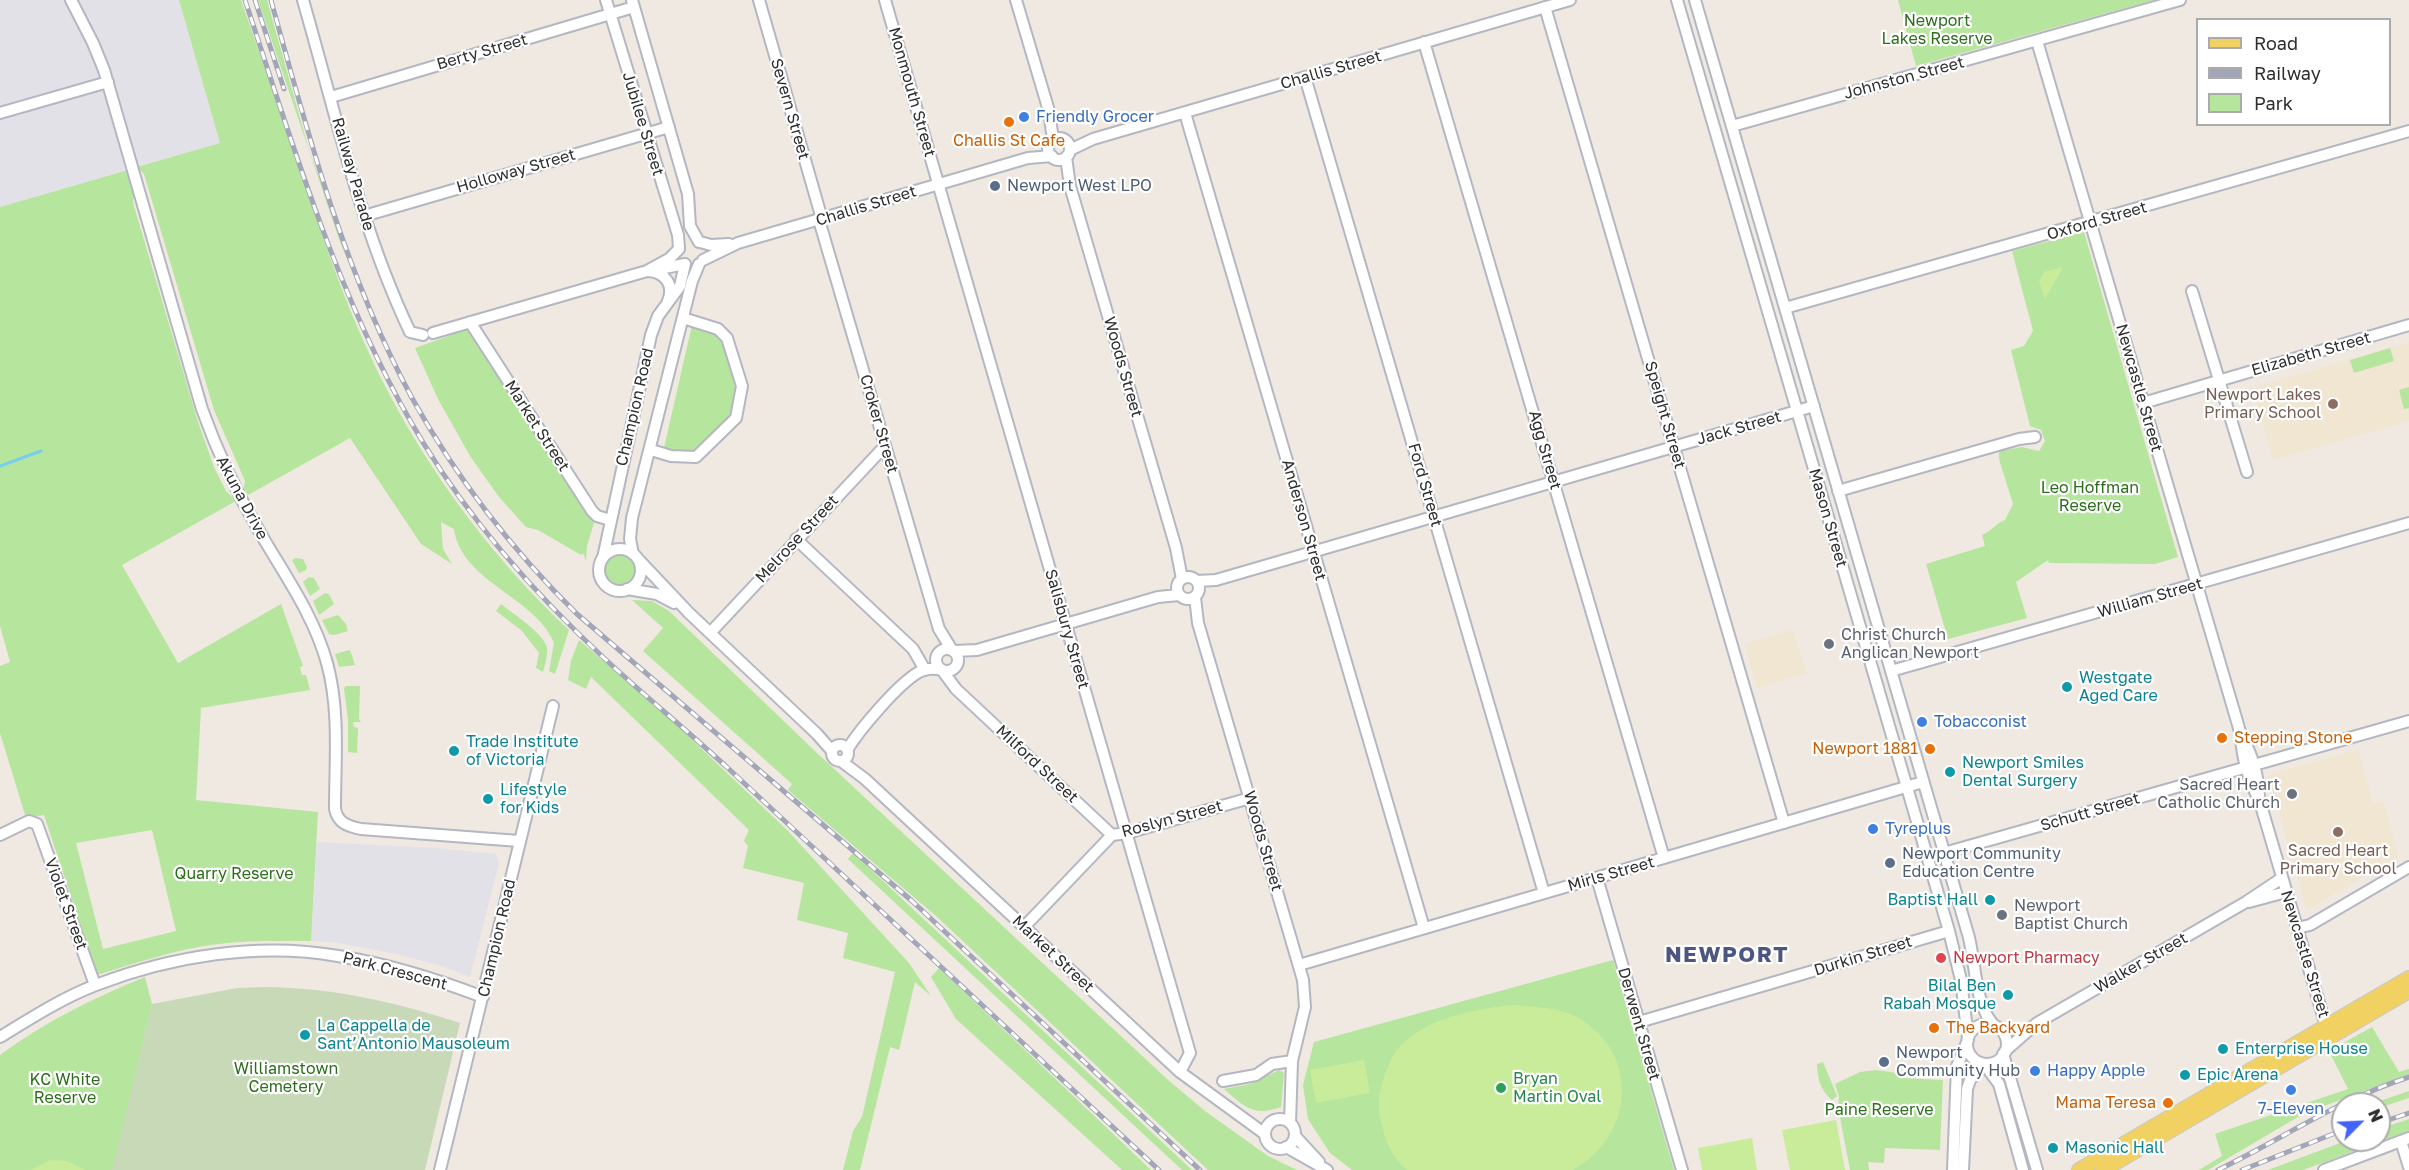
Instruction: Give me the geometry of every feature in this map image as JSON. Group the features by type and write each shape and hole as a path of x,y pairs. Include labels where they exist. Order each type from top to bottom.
{"main road":[{"path":"2103,1170 2328,1031 2409,978"},
{"path":"2079,1170 2328,1031 2409,991"}],"street":[{"name":"Akuna Drive","path":"71,0 93,43 108,82 202,409 216,448 257,528 312,619 321,643 336,710 335,802 338,818 344,824 361,830 519,841"},
{"name":"Railway Parade","path":"303,0 364,216 390,291 410,332 428,334 470,322"},
{"name":"Jubilee Street","path":"606,0 678,235 679,248"},
{"name":"Severn Street","path":"759,0 820,219"},
{"name":"Monmouth Street","path":"885,0 938,184"},
{"name":"Woods Street","path":"1016,0 1299,965 1305,993 1305,1007 1292,1061 1290,1123"},
{"name":"Challis Street","path":"701,262 738,243 1569,0"},
{"name":"Mason Street","path":"1677,0 1949,931 1961,980 1968,1039"},
{"name":"Mason Street","path":"1695,0 1970,943 1984,1010 1998,1028"},
{"name":"Johnston Street","path":"1732,126 2180,0"},
{"name":"Berty Street","path":"331,97 610,14 633,4"},
{"name":"Jubilee Street","path":"633,4 688,194 690,225 700,242"},
{"name":"Speight Street","path":"1545,7 1784,823"},
{"name":"Newcastle Street","path":"2037,41 2196,585 2241,735 2250,751 2250,766 2260,802 2328,1031"},
{"name":"Agg Street","path":"1425,42 1664,858"},
{"name":"Ford Street","path":"1305,77 1544,893"},
{"path":"0,113 108,82"},
{"name":"Anderson Street","path":"1185,112 1424,928"},
{"name":"Holloway Street","path":"364,216 669,127"},
{"name":"Oxford Street","path":"1785,308 2409,131"},
{"name":"Salisbury Street","path":"938,184 1190,1053 1180,1072"},
{"name":"Croker Street","path":"820,219 939,629 953,650"},
{"path":"470,322 647,271 685,264 692,266 701,262 705,251 700,242 687,240 669,259 647,271"},
{"name":"Challis Street","path":"700,242 711,245 738,243"},
{"path":"679,248 679,258 685,264"},
{"name":"Champion Road","path":"636,557 630,539 631,525 692,281 701,262"},
{"name":"Champion Road","path":"603,558 651,334 658,316 680,286 685,264"},
{"path":"647,271 660,274 669,283 671,291 668,301"},
{"path":"2192,291 2247,472"},
{"path":"651,450 671,456 696,457 731,425 739,409 742,386 727,338 718,329 683,318"},
{"name":"Market Street","path":"470,322 590,509 597,516 610,520"},
{"name":"Elizabeth Street","path":"2143,403 2409,326"},
{"name":"Jack Street","path":"953,650 977,650 1066,625 1814,406"},
{"path":"1838,491 2019,439 2035,437"},
{"name":"Melrose Street","path":"710,633 885,446"},
{"name":"William Street","path":"1891,671 2409,523"},
{"path":"796,539 913,649 924,666 950,671 957,666"},
{"path":"617,549 627,550 636,557 641,570 639,579 627,589 613,589 604,582 600,569 603,558 617,549"},
{"name":"Market Street","path":"636,557 710,633 817,734 841,751 866,779 1180,1072 1265,1134"},
{"name":"Market Street","path":"627,589 662,595 689,613"},
{"name":"Croker Street","path":"938,653 939,629"},
{"path":"841,751 907,681 913,670 924,666 945,649 953,650 958,657 956,679 961,693"},
{"name":"Jack Street","path":"957,666 977,650"},
{"path":"938,653 937,664 942,670"},
{"name":"Milford Street","path":"942,670 954,687 1112,835"},
{"name":"Champion Road","path":"440,1170 553,706"},
{"name":"Schutt Street","path":"1944,853 2409,721"},
{"name":"Mirls Street","path":"1299,965 1923,782"},
{"name":"Roslyn Street","path":"1024,927 1112,835 1127,833 1250,798"},
{"name":"Violet Street","path":"0,835 30,821 37,823 95,985"},
{"path":"2297,928 2310,925 2409,867"},
{"name":"Derwent Street","path":"1597,878 1682,1170"},
{"name":"Walker Street","path":"1998,1028 2014,1031 2037,1023 2246,902 2282,878"},
{"name":"Walker Street","path":"2246,902 2286,892"},
{"name":"Durkin Street","path":"1639,1022 1949,931"},
{"name":"Park Crescent","path":"0,1037 50,1007 95,985 174,962 224,954 270,951 336,955 401,969 483,997"},
{"name":"Walker Street","path":"2004,1053 2037,1023"},
{"path":"1953,1170 1958,1063 1973,1030 1981,1025 1998,1028 2006,1039 2004,1053 2037,1170"},
{"path":"1968,1039 1970,1055 1983,1064 1999,1084 2023,1170"},
{"path":"1964,1167 1967,1086 1983,1064 1996,1061 2004,1053"},
{"path":"1223,1081 1256,1075 1272,1064 1292,1061"},
{"path":"1291,1097 1265,1134 1272,1147 1282,1149 1287,1147 1295,1136"},
{"name":"Market Street","path":"1247,1120 1274,1120"},
{"path":"1274,1120 1290,1123 1295,1136 1326,1169"},
{"path":"2324,1170 2405,1139 2409,1167"},
{"path":"1287,1147 1326,1169"},
{"path":"2015,1170 2018,1155"}],"shaded area":[{"path":"0,0 179,0 220,143 0,207"},
{"name":"Newport Lakes Primary School","path":"2409,342 2409,421 2273,460 2252,388"},
{"path":"1792,630 1807,673 1757,688 1744,644"},
{"name":"Sacred Heart Primary School","path":"2358,750 2373,803 2383,800 2399,856 2307,910 2268,775"},
{"path":"317,842 437,848 496,854 499,863 470,977 442,966 396,954 332,942 311,941"}],"green space":[{"path":"179,0 241,0 332,262 368,351 407,427 455,500 509,569 569,630 555,674 549,671 554,643 545,627 532,613 470,563 460,547 454,529 441,522 443,549 452,564 421,544 350,438 248,495 244,488 245,481 214,410 144,174 137,167 220,143"},
{"path":"258,0 267,0 309,150 374,324 340,242"},
{"name":"Newport Lakes Reserve","path":"1898,0 2154,0 1916,66"},
{"name":"Quarry Reserve","path":"128,170 136,195 133,200 134,206 198,422 214,467 226,491 236,501 122,565 178,663 281,604 303,666 300,667 302,675 306,675 310,690 201,708 196,800 318,812 311,941 241,942 203,946 97,975 44,815 26,818 0,733 0,666 10,662 0,626 0,207","holes":["152,830 176,931 103,949 76,843"]},
{"name":"Leo Hoffman Reserve","path":"2084,232 2178,557 2155,564 2049,563 2048,560 2016,582 2027,618 1948,639 1926,564 1985,546 1982,535 2005,520 2013,504 1999,459 1999,451 2022,447 2039,451 2045,441 2041,430 2030,426 2011,350 2024,346 2033,331 2012,251"},
{"path":"2063,267 2045,299 2039,282 2044,272"},
{"path":"692,325 722,335 739,382 732,416 698,451 691,452 664,448"},
{"path":"468,329 594,523 587,546 586,561 583,553 581,555 538,530 526,527 499,497 470,456 438,399 415,348"},
{"path":"2390,348 2394,361 2354,373 2350,360"},
{"path":"2409,387 2409,408 2404,409 2399,390"},
{"path":"620,553 631,558 636,569 631,580 620,585 609,580 604,569 609,558"},
{"path":"303,559 306,570 299,573 292,560"},
{"path":"309,577 314,578 320,589 310,596 303,582"},
{"path":"325,593 329,594 334,604 319,615 313,601"},
{"path":"632,600 652,601 669,611 817,753 1167,1079 1205,1111 1268,1156 1297,1170 1208,1170 936,916 788,790 792,784 643,651 663,628"},
{"path":"501,604 541,636 545,642 547,654 543,672 536,668 539,653 522,631 496,611"},
{"path":"338,615 346,624 348,631 329,634 322,620"},
{"path":"579,640 665,714 788,831 909,963 931,996 915,982 899,1050 890,1047 860,1170 843,1170 853,1131 862,1117 895,972 843,958 848,933 797,920 804,883 743,868 748,846 744,841 749,830 591,677 586,689 568,680 571,661"},
{"path":"350,650 355,665 339,667 335,654"},
{"path":"360,686 359,719 361,722 353,722 354,727 358,728 357,753 348,752 348,720 344,688"},
{"path":"853,853 1192,1170 1182,1170 848,859"},
{"name":"Bryan Martin Oval","path":"1613,960 1674,1170 1352,1170 1330,1153 1308,1119 1303,1085 1314,1042"},
{"path":"939,968 1151,1170 1122,1170 956,1019 931,977"},
{"name":"KC White Reserve","path":"145,977 152,1004 113,1170 0,1170 0,1055 34,1032 70,1012"},
{"name":"Williamstown Cemetery","path":"266,987 340,993 412,1009 460,1023 425,1170 112,1170 152,1004 237,988"},
{"name":"Bryan Martin Oval","path":"1513,1005 1564,1012 1580,1019 1600,1035 1613,1054 1620,1074 1622,1096 1618,1117 1608,1138 1593,1156 1573,1170 1407,1170 1397,1160 1387,1142 1379,1111 1382,1083 1396,1052 1412,1035 1439,1021 1469,1012"},
{"path":"2372,1027 2399,1072 2409,1069 2409,1074 2361,1092 2339,1092 2348,1089 2329,1051"},
{"path":"1364,1060 1370,1093 1316,1103 1310,1070"},
{"path":"1823,1062 1837,1096 1832,1100 1822,1088 1819,1080 1817,1064"},
{"path":"1279,1070 1284,1073 1281,1107 1263,1111 1256,1110 1244,1105 1224,1089 1250,1084"},
{"name":"Paine Reserve","path":"1876,1070 1896,1073 1904,1078 1943,1080 1940,1150 1885,1148 1884,1163 1868,1162 1869,1170 1850,1170 1835,1084 1860,1072"},
{"path":"2409,1091 2409,1098 2391,1104 2391,1097"},
{"path":"2331,1095 2331,1103 2303,1114 2208,1170 2199,1170 2222,1156 2215,1134"},
{"path":"2409,1119 2409,1131 2391,1138 2391,1125"},
{"path":"1836,1120 1845,1170 1790,1170 1782,1130"},
{"path":"1752,1138 1757,1170 1702,1170 1698,1148"},
{"path":"2331,1146 2331,1152 2352,1152 2303,1170 2268,1170"},
{"path":"50,1160 67,1161 85,1170 31,1170"}],"waterway":[{"path":"0,466 41,451"}],"railway":[{"path":"245,0 301,171 344,283 394,392 424,444 463,502 507,558 579,635 730,770 1159,1170"},
{"path":"255,0 284,89"},
{"path":"271,0 314,153 367,302 412,398 447,456 487,512 530,564 577,614 912,901 1200,1170"},
{"path":"2218,1170 2335,1108 2409,1077"},
{"path":"2391,1119 2409,1113"},
{"path":"2242,1170 2331,1135"}],"place":[{"name":"Friendly Grocer","path":"1024,117"},
{"name":"Challis St Cafe","path":"1009,122"},
{"name":"Newport West LPO","path":"995,186"},
{"name":"Newport Lakes Primary School","path":"2333,404"},
{"name":"Christ Church Anglican Newport","path":"1829,644"},
{"name":"Westgate Aged Care","path":"2067,687"},
{"name":"Tobacconist","path":"1922,722"},
{"name":"Stepping Stone","path":"2222,738"},
{"name":"Newport 1881","path":"1930,749"},
{"name":"Trade Institute of Victoria","path":"454,751"},
{"name":"Newport Smiles Dental Surgery","path":"1950,772"},
{"name":"Sacred Heart Catholic Church","path":"2292,794"},
{"name":"Lifestyle for Kids","path":"488,799"},
{"name":"Tyreplus","path":"1873,829"},
{"name":"Sacred Heart Primary School","path":"2338,832"},
{"name":"Newport Community Education Centre","path":"1890,863"},
{"name":"Baptist Hall","path":"1990,900"},
{"name":"Newport Baptist Church","path":"2002,915"},
{"name":"Newport Pharmacy","path":"1941,958"},
{"name":"Bilal Ben Rabah Mosque","path":"2008,995"},
{"name":"The Backyard","path":"1934,1028"},
{"name":"La Cappella de Sant’Antonio Mausoleum","path":"305,1035"},
{"name":"Enterprise House","path":"2223,1049"},
{"name":"Newport Community Hub","path":"1884,1062"},
{"name":"Happy Apple","path":"2035,1071"},
{"name":"Epic Arena","path":"2185,1075"},
{"name":"Bryan Martin Oval","path":"1501,1088"},
{"name":"7-Eleven","path":"2291,1090"},
{"name":"Mama Teresa","path":"2168,1103"},
{"name":"Masonic Hall","path":"2053,1148"}],"district":[{"name":"NEWPORT","path":"1727,955"}]}
